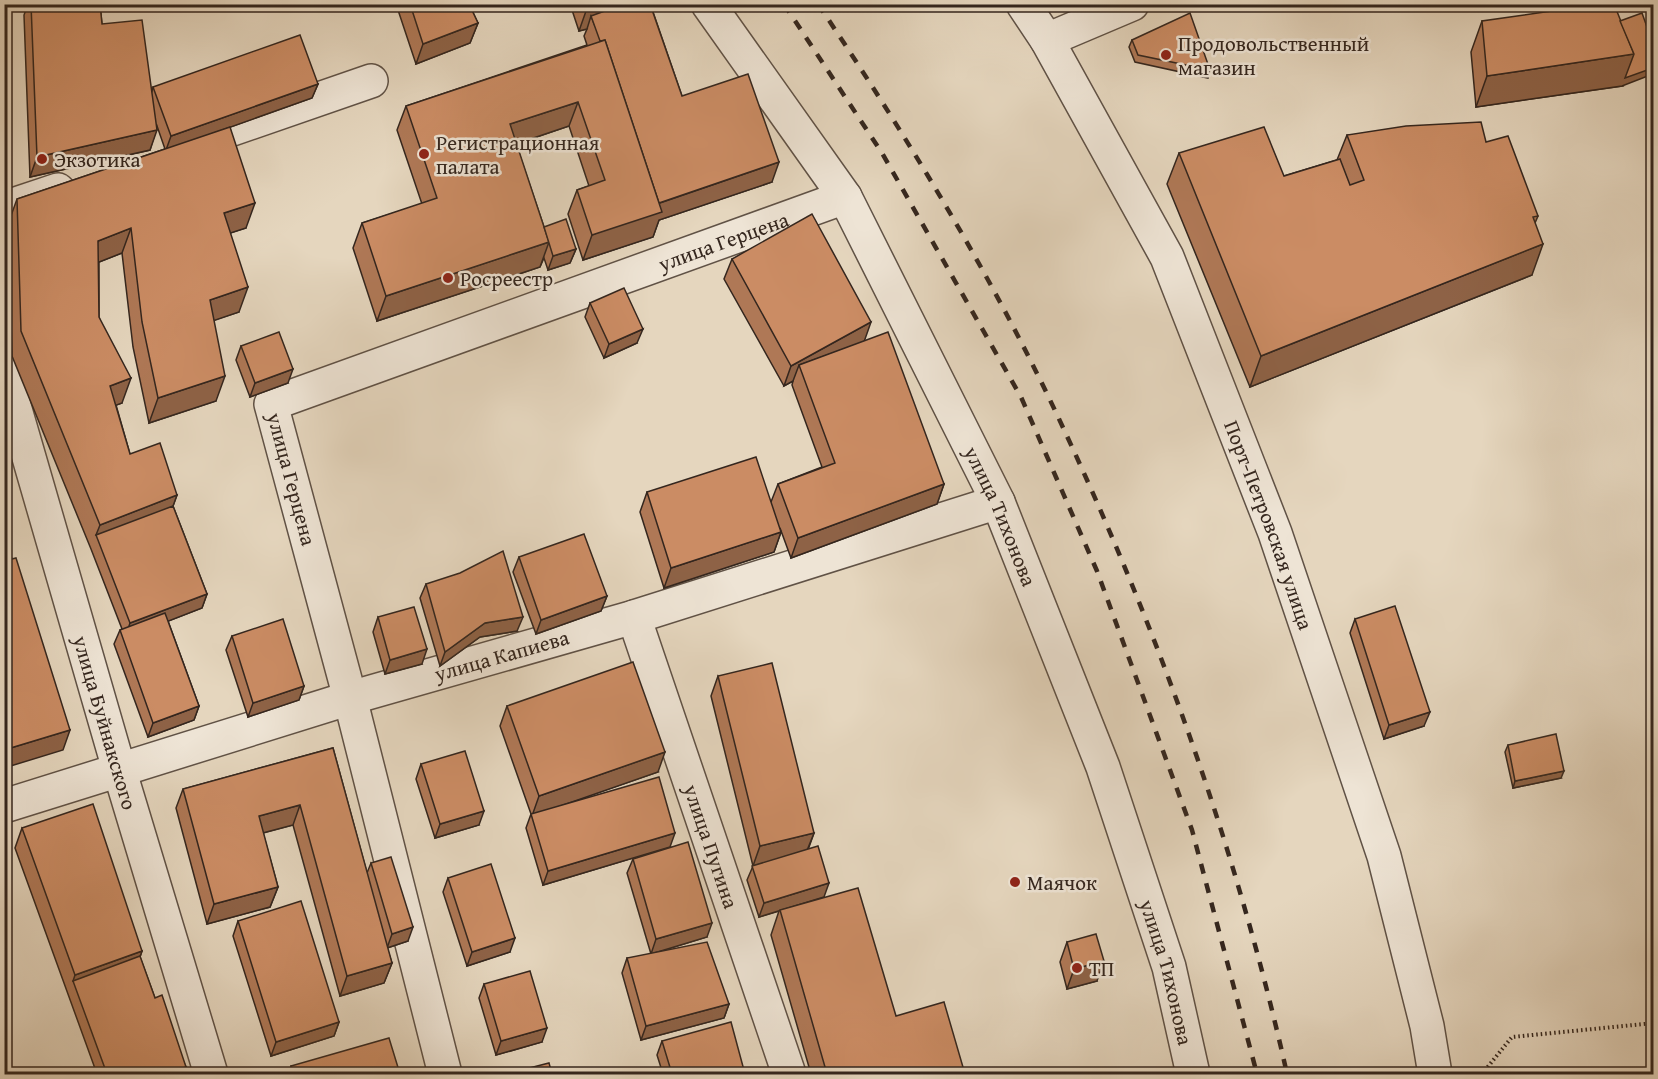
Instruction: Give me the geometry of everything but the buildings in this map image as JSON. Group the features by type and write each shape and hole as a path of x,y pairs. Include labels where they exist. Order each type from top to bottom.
{"street":[{"name":"улица Тихонова","path":"708,4 845,197 998,502 1103,767 1169,967 1193,1074"},
{"name":"Порт-Петровская улица","path":"1023,4 1047,40 1167,257 1275,533 1384,856 1427,1026 1436,1074"},
{"path":"1047,40 1132,4"},
{"path":"160,154 371,81"},
{"path":"4,208 82,181"},
{"name":"улица Герцена","path":"446,1074 350,698 271,404 845,197"},
{"name":"улица Буйнакского","path":"4,371 119,769 211,1074"},
{"name":"улица Капиева","path":"4,806 350,698 634,617 998,502"},
{"name":"улица Пугина","path":"634,617 789,1074"}],"path":[{"path":"1482,1074 1512,1037 1653,1023"}],"railway":[{"path":"784,4 882,153 1021,397 1097,571 1192,830 1257,1074"},
{"path":"818,4 886,108 951,214 1039,378 1101,511 1165,668 1221,829 1245,910 1287,1074"}],"place":[{"name":"Продовольственный магазин","path":"1166,55"},
{"name":"Регистрационная палата","path":"424,154"},
{"name":"Экзотика","path":"42,159"},
{"name":"Росреестр","path":"448,278"},
{"name":"Маячок","path":"1015,882"},
{"name":"ТП","path":"1077,968"}]}
